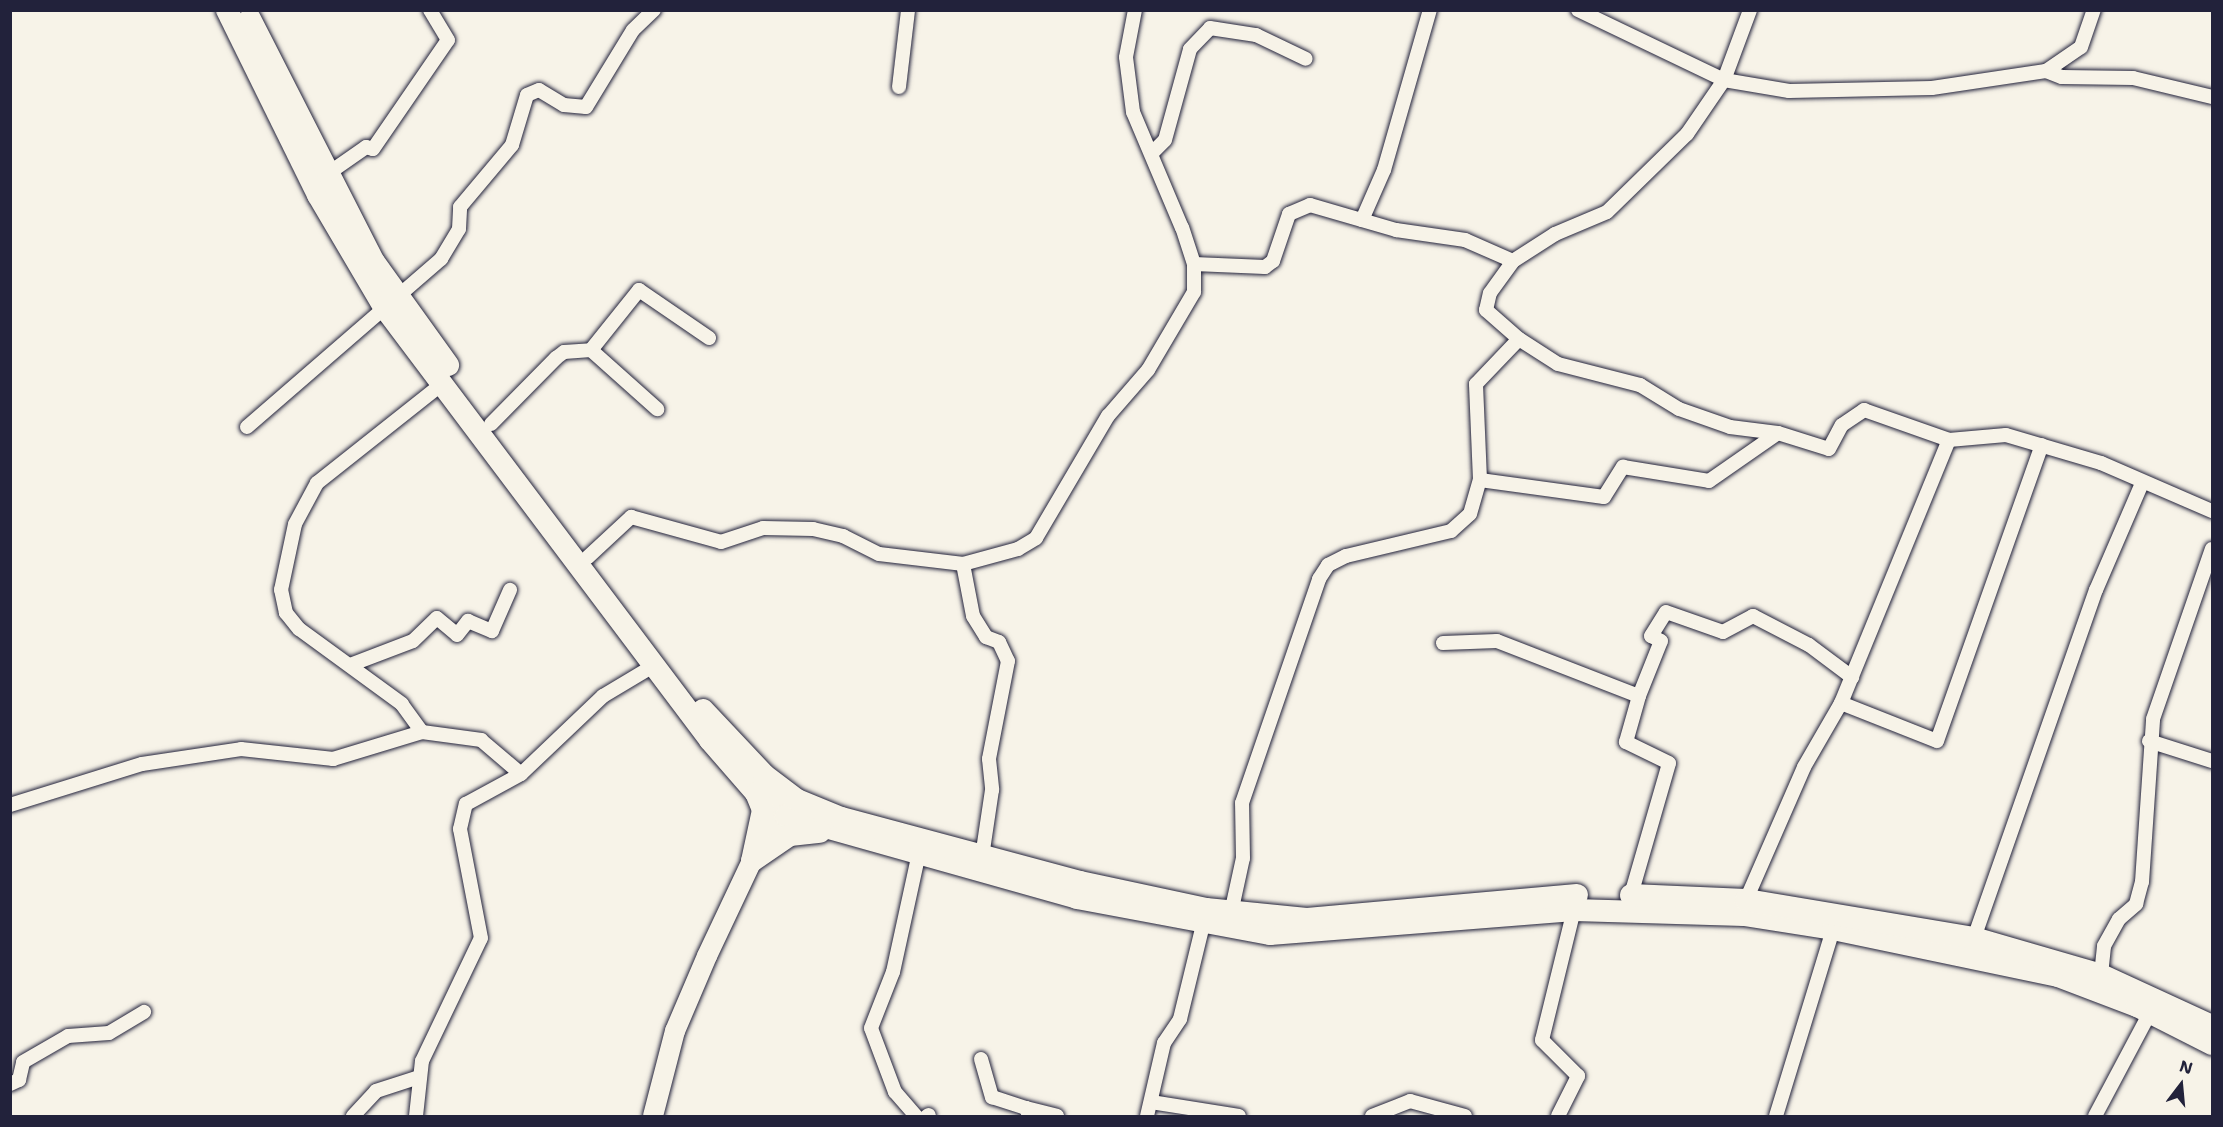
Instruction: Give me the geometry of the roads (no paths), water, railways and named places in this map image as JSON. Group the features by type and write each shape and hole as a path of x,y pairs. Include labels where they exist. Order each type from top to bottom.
{"main road":[{"path":"227,10 318,195 391,301 443,383 653,666 756,793 763,810 752,861"},
{"path":"245,10 391,301 491,424 703,710 764,775 791,808 841,818 982,857 1231,913 1307,919 1542,897 1631,895 1746,900 1974,938 2102,975 2212,1044"},
{"path":"756,793 791,808 836,833 918,857 1203,925 1307,935 1574,910 1744,915 1833,929 2058,976 2212,1026"},
{"path":"752,861 790,835 836,833"}],"street":[{"path":"326,175 366,147 373,149 448,40 430,10"},
{"path":"247,427 441,259 455,240 460,207 505,159 527,95 539,90 564,105 586,107 628,36 654,10"},
{"path":"899,87 908,10"},
{"path":"588,557 631,517 721,542 763,528 813,529 843,536 879,554 963,564 1018,549 1036,538 1108,416 1136,387 1188,308 1194,264 1152,153 1138,127 1126,78 1135,10"},
{"path":"1362,220 1384,170 1430,10"},
{"path":"1578,10 1724,81 1789,92 1932,88 2046,71 2081,47 2094,10"},
{"path":"1750,10 1724,81 1687,134 1607,212 1555,234 1513,261 1490,293 1486,310 1519,339 1558,364 1641,385 1679,409 1730,427 1778,433 1829,449 1842,425 1864,410 1949,440 2006,435 2042,445 2212,511"},
{"path":"1152,153 1165,140 1190,49 1210,28 1256,35 1306,59"},
{"path":"2046,71 2062,77 2133,78 2212,97"},
{"path":"1194,264 1264,267 1273,261 1288,214 1298,207 1333,208 1362,220 1465,240 1513,261"},
{"path":"591,350 639,290 709,338"},
{"path":"1231,913 1243,858 1242,802 1319,579 1328,565 1346,556 1451,531 1470,513 1480,480 1476,384 1519,339"},
{"path":"491,424 555,358 564,352 591,350 657,409"},
{"path":"422,732 402,704 286,613 281,590 295,524 317,483 443,383"},
{"path":"1480,480 1604,497 1623,467 1709,481 1778,433"},
{"path":"1746,900 1804,767 1841,703 1949,440"},
{"path":"1841,703 1937,741 2042,445"},
{"path":"1974,938 2096,591 2142,483"},
{"path":"2102,975 2104,946 2136,904 2142,882 2149,741 2158,698 2211,557"},
{"path":"963,564 973,616 986,637 999,642 1008,662 989,759 992,790 982,857"},
{"path":"350,665 413,641 437,618 457,635 468,621 492,631 510,590"},
{"path":"1631,895 1669,763 1626,742 1639,696 1661,641 1651,636 1666,612 1723,632 1748,618 1765,618 1852,677"},
{"path":"1443,643 1497,641 1639,696"},
{"path":"416,1116 418,1077 481,938 460,829 466,804 521,774 603,696 653,666"},
{"path":"10,805 142,764 241,748 333,759 422,732 481,740 521,774"},
{"path":"2149,741 2212,761"},
{"path":"653,1116 675,1031 752,861 791,808"},
{"path":"918,857 893,972 871,1028 895,1092 924,1116"},
{"path":"1558,1116 1578,1076 1542,1040 1574,910"},
{"path":"1147,1116 1164,1043 1180,1019 1203,925"},
{"path":"1776,1116 1833,929"},
{"path":"2096,1116 2153,1005"},
{"path":"10,1084 18,1080 23,1062 68,1036 109,1033 144,1012"},
{"path":"981,1059 992,1097 1028,1112 1056,1116"},
{"path":"353,1116 376,1091 418,1077"},
{"path":"1372,1116 1410,1101 1465,1116"},
{"path":"1150,1102 1239,1116"}]}
